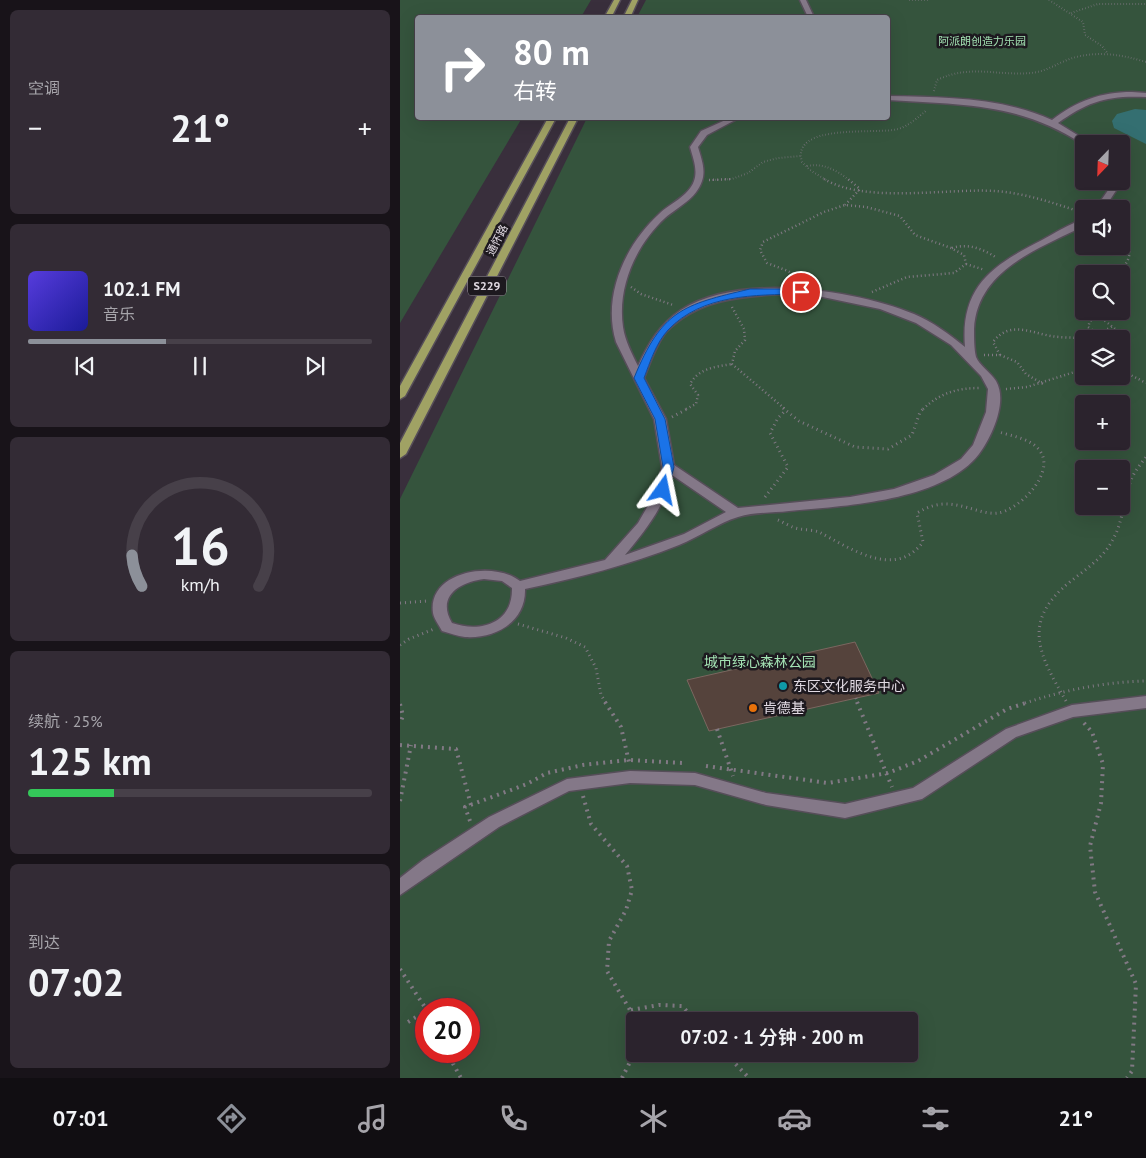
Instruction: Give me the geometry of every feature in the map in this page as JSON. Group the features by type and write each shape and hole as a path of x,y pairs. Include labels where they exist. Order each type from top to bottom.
{"main road":[{"path":"609,15 617,0"},
{"path":"628,15 635,0"},
{"name":"通怀路","path":"400,396 551,120"},
{"name":"通怀路","path":"400,454 573,120"}],"lane":[{"path":"803,0 810,15"},
{"path":"1054,122 1083,102 1110,94 1146,95"},
{"path":"890,98 934,100 994,107 1054,122 1076,135"},
{"path":"610,563 642,526 663,490 668,467 660,419 627,357 618,328 618,301 624,276 632,254 645,234 662,216 686,198 694,189 698,180 699,166 694,147 704,133 731,120"},
{"path":"971,358 970,313 981,290 994,273 1006,264 1075,227"},
{"path":"518,586 561,578 626,560 690,536 736,513 869,500 924,486 961,464 983,442 994,403 991,382 971,358 945,335 911,316 852,297 820,293 750,292 688,310 664,329 649,352 639,378"},
{"path":"668,467 736,513"},
{"path":"489,575 505,577 518,586 520,596 518,607 508,620 491,629 468,632 447,627 440,614 440,601 445,591 456,582 471,576 489,575"},
{"path":"400,888 429,865 494,822 567,785 630,778 695,779 766,799 845,811 917,794 1011,733 1072,711 1132,702 1146,702"}],"path":[{"path":"909,0 930,0"},
{"path":"1049,0 1060,9 1071,13 1083,22 1086,35 1102,46 1108,54"},
{"path":"1071,13 1087,4 1102,1 1146,4"},
{"path":"1075,210 1031,197 998,192 960,190 916,192 860,189 834,183 806,167 801,156 802,148 812,139 829,134 898,130 907,126 928,109 934,100 934,88 937,80 947,74 968,70 1030,73 1044,71 1082,55 1108,54 1130,57 1146,62"},
{"path":"698,180 718,181 732,179 748,173 763,162 778,158 801,156"},
{"path":"806,167 814,164 825,165 846,177 860,189"},
{"path":"845,206 860,189"},
{"path":"820,293 788,271 767,263 760,250 763,242 824,212 845,206 866,207 900,216 915,235 951,248 964,255 966,264 963,269 951,275 909,276 894,280 886,288 873,292 859,292 852,297"},
{"path":"951,248 958,245 968,245 987,251 1006,264"},
{"path":"966,264 994,273"},
{"path":"624,276 628,284 641,294 688,310"},
{"path":"725,298 744,329 746,340 735,352 732,364"},
{"path":"1092,330 1088,327 1090,321 1093,320"},
{"path":"1102,320 1116,330"},
{"path":"1106,330 1112,326"},
{"path":"1000,355 993,342 1000,333 1017,328 1035,330 1052,336 1075,336"},
{"path":"971,358 983,355 1000,355 1017,362 1026,374 1044,384"},
{"path":"732,364 744,377 799,421 855,447 888,449 912,435 920,412 935,398 963,388 1021,390 1044,384 1053,376 1075,371"},
{"path":"660,419 671,417 696,404 698,395 690,384 695,374 732,364"},
{"path":"1130,373 1146,383"},
{"path":"1127,1078 1132,1071 1136,984 1095,892 1090,846 1101,803 1103,764 1092,732 1072,711 1046,665 1039,638 1039,622 1044,608 1055,594 1084,572 1107,549 1120,526 1131,479 1146,457"},
{"path":"400,603 440,601"},
{"path":"508,620 530,630 566,638 585,647 596,668 601,695 621,727 629,760 630,778"},
{"path":"400,645 409,639 438,628 447,627"},
{"path":"701,766 828,783 888,773 918,761 1007,709 1061,691 1117,682 1146,681"},
{"path":"856,698 888,773 896,799"},
{"path":"400,704 403,716 400,723"},
{"path":"717,729 738,791"},
{"path":"400,745 456,749 471,805"},
{"path":"400,801 411,745"},
{"path":"475,835 465,807 526,784 547,773 583,765 629,760 692,764"},
{"path":"581,783 585,806 591,824 627,866 632,890 626,910 609,941 607,971 630,1010 659,1005 682,1006 688,1012"},
{"path":"400,969 418,998"},
{"path":"408,1022 415,1017"},
{"path":"622,1078 630,1062"},
{"path":"733,1062 748,1078"},
{"path":"453,1063 461,1078"}],"green space":[{"path":"400,0 591,0 582,15 415,15 415,120 521,120 400,323"},
{"name":"城市绿心森林公园","path":"646,0 1146,0 1146,1078 400,1078 400,499 586,120 890,120 890,15 638,15"}],"shaded area":[{"path":"1135,109 1146,110 1146,144 1114,128 1112,121 1117,114"}],"building":[{"name":"东区文化服务中心","path":"855,642 879,693 709,731 687,680"}],"place":[{"name":"东区文化服务中心","path":"783,686"},
{"name":"肯德基","path":"753,708"}],"route":[{"path":"663,490 668,467 660,419 639,378 649,352 664,329 688,310 708,302 750,292 801,292"}],"park label":[{"name":"阿派朗创造力乐园","path":"982,41"}]}
